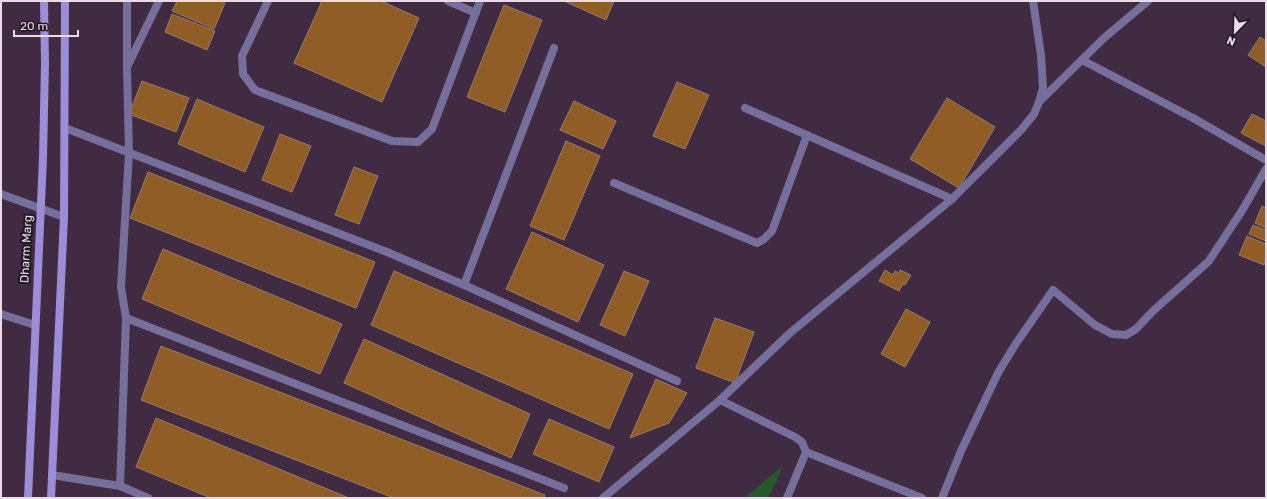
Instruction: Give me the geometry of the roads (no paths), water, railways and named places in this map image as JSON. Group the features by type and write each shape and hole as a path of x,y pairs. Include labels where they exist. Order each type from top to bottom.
{"main road":[{"name":"Dharm Marg","path":"28,498 43,158 45,78 44,1"},
{"path":"51,498 64,217 65,1"}],"street":[{"path":"120,486 126,318 121,287 129,153 127,1"},
{"path":"127,68 159,1"},
{"path":"268,1 242,56 243,74 255,90 392,141 418,142 432,129 480,1"},
{"path":"448,1 476,13"},
{"path":"603,498 720,400 790,333 952,200 1022,130 1034,114 1043,88 1041,55 1032,1"},
{"path":"1039,102 1104,38 1148,1"},
{"path":"464,285 554,48"},
{"path":"1082,60 1193,118 1266,160"},
{"path":"745,108 952,200"},
{"path":"65,128 388,252 677,380"},
{"path":"614,183 757,243 764,239 772,231 806,135"},
{"path":"942,498 961,451 998,373 1015,345 1053,290 1095,325 1112,334 1126,336 1136,329 1153,311 1209,261 1243,209 1266,169"},
{"path":"1,194 64,217"},
{"path":"1,314 35,325"},
{"path":"126,318 564,488"},
{"path":"720,400 795,437 802,442 806,452 787,498"},
{"path":"806,452 922,498"},
{"path":"52,475 120,486 148,498"}]}
